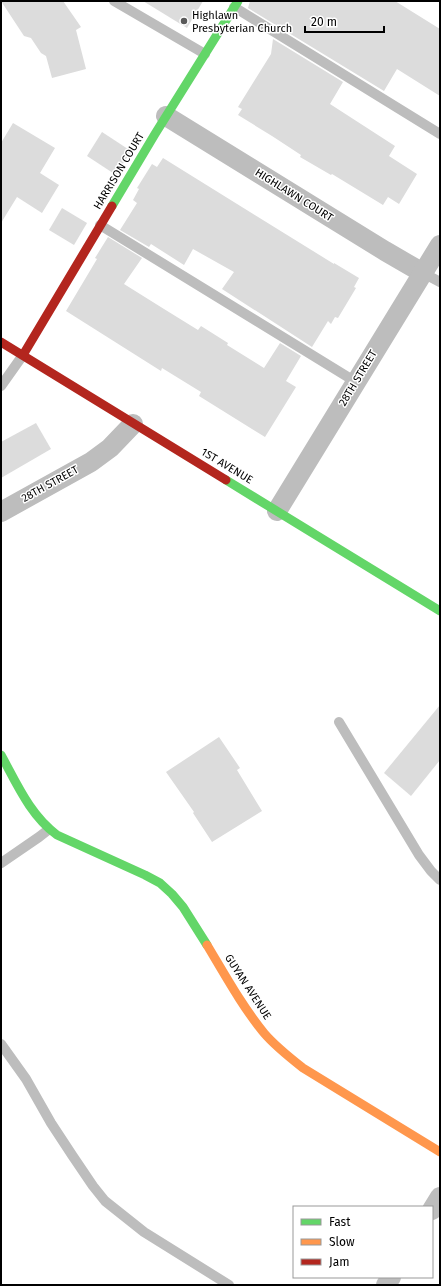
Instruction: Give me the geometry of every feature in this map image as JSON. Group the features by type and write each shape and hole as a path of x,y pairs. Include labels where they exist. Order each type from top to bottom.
{"street":[{"name":"HARRISON COURT","path":"23,356 100,225 236,4"},
{"name":"HIGHLAWN COURT","path":"166,116 385,251 432,277"},
{"name":"28TH STREET","path":"277,511 356,382 432,277 440,245"},
{"name":"1ST AVENUE","path":"1,342 440,611"},
{"name":"28TH STREET","path":"1,512 91,462 110,448 133,424"},
{"path":"1,755 29,806 48,830"},
{"name":"GUYAN AVENUE","path":"48,830 160,883 183,907 252,1017 265,1034 284,1053 303,1068 440,1152"},
{"path":"433,1208 440,1197"}],"lane":[{"path":"114,1 205,54"},
{"path":"236,4 440,134"},
{"path":"100,225 356,382"},
{"path":"1,386 23,356"},
{"path":"339,722 419,855 440,880"},
{"path":"1,863 48,830"},
{"path":"1,1044 26,1079 51,1123 72,1155 105,1201 144,1232 229,1285"}],"building":[{"path":"1,1 63,1 81,27 76,30 86,69 52,78 46,56 41,53 31,38 24,36"},
{"name":"Highlawn Presbyterian Church","path":"143,1 203,1 187,28"},
{"path":"250,1 395,1 440,29 440,96 397,69 384,91 248,8"},
{"path":"273,39 343,82 330,104 395,146 389,156 417,174 399,204 388,197 383,205 332,174 331,175 300,157 301,155 238,115 242,109 238,107 271,54"},
{"path":"13,123 55,148 40,173 59,185 42,213 17,197 1,223 1,143"},
{"path":"102,132 131,151 116,175 87,156"},
{"path":"163,158 359,278 354,287 356,288 338,318 335,317 331,324 328,321 312,347 222,289 234,272 193,249 184,265 151,244 149,247 120,230 137,203 133,200 139,189 137,188 152,164 157,167"},
{"path":"62,208 87,223 74,245 49,230"},
{"path":"108,237 142,258 124,284 198,330 201,326 228,343 227,345 264,368 280,343 301,356 286,381 296,387 265,437 199,396 201,392 162,368 161,371 66,311 97,259 95,258"},
{"path":"36,423 51,449 1,478 1,442"},
{"path":"440,705 440,760 411,796 384,773"},
{"path":"219,737 240,768 237,770 262,811 212,842 193,813 194,812 166,772"}],"traffic: fast":[{"path":"112,206 238,1"},
{"path":"226,480 440,611"},
{"path":"1,755 32,809 47,827 57,835 160,883 183,907 207,945"}],"traffic: slow":[{"path":"207,945 248,1012 264,1033 282,1051 303,1068 440,1152"}],"traffic: jam":[{"path":"23,355 112,206"},
{"path":"1,342 226,480"}],"place":[{"name":"Highlawn Presbyterian Church","path":"184,21"}]}
